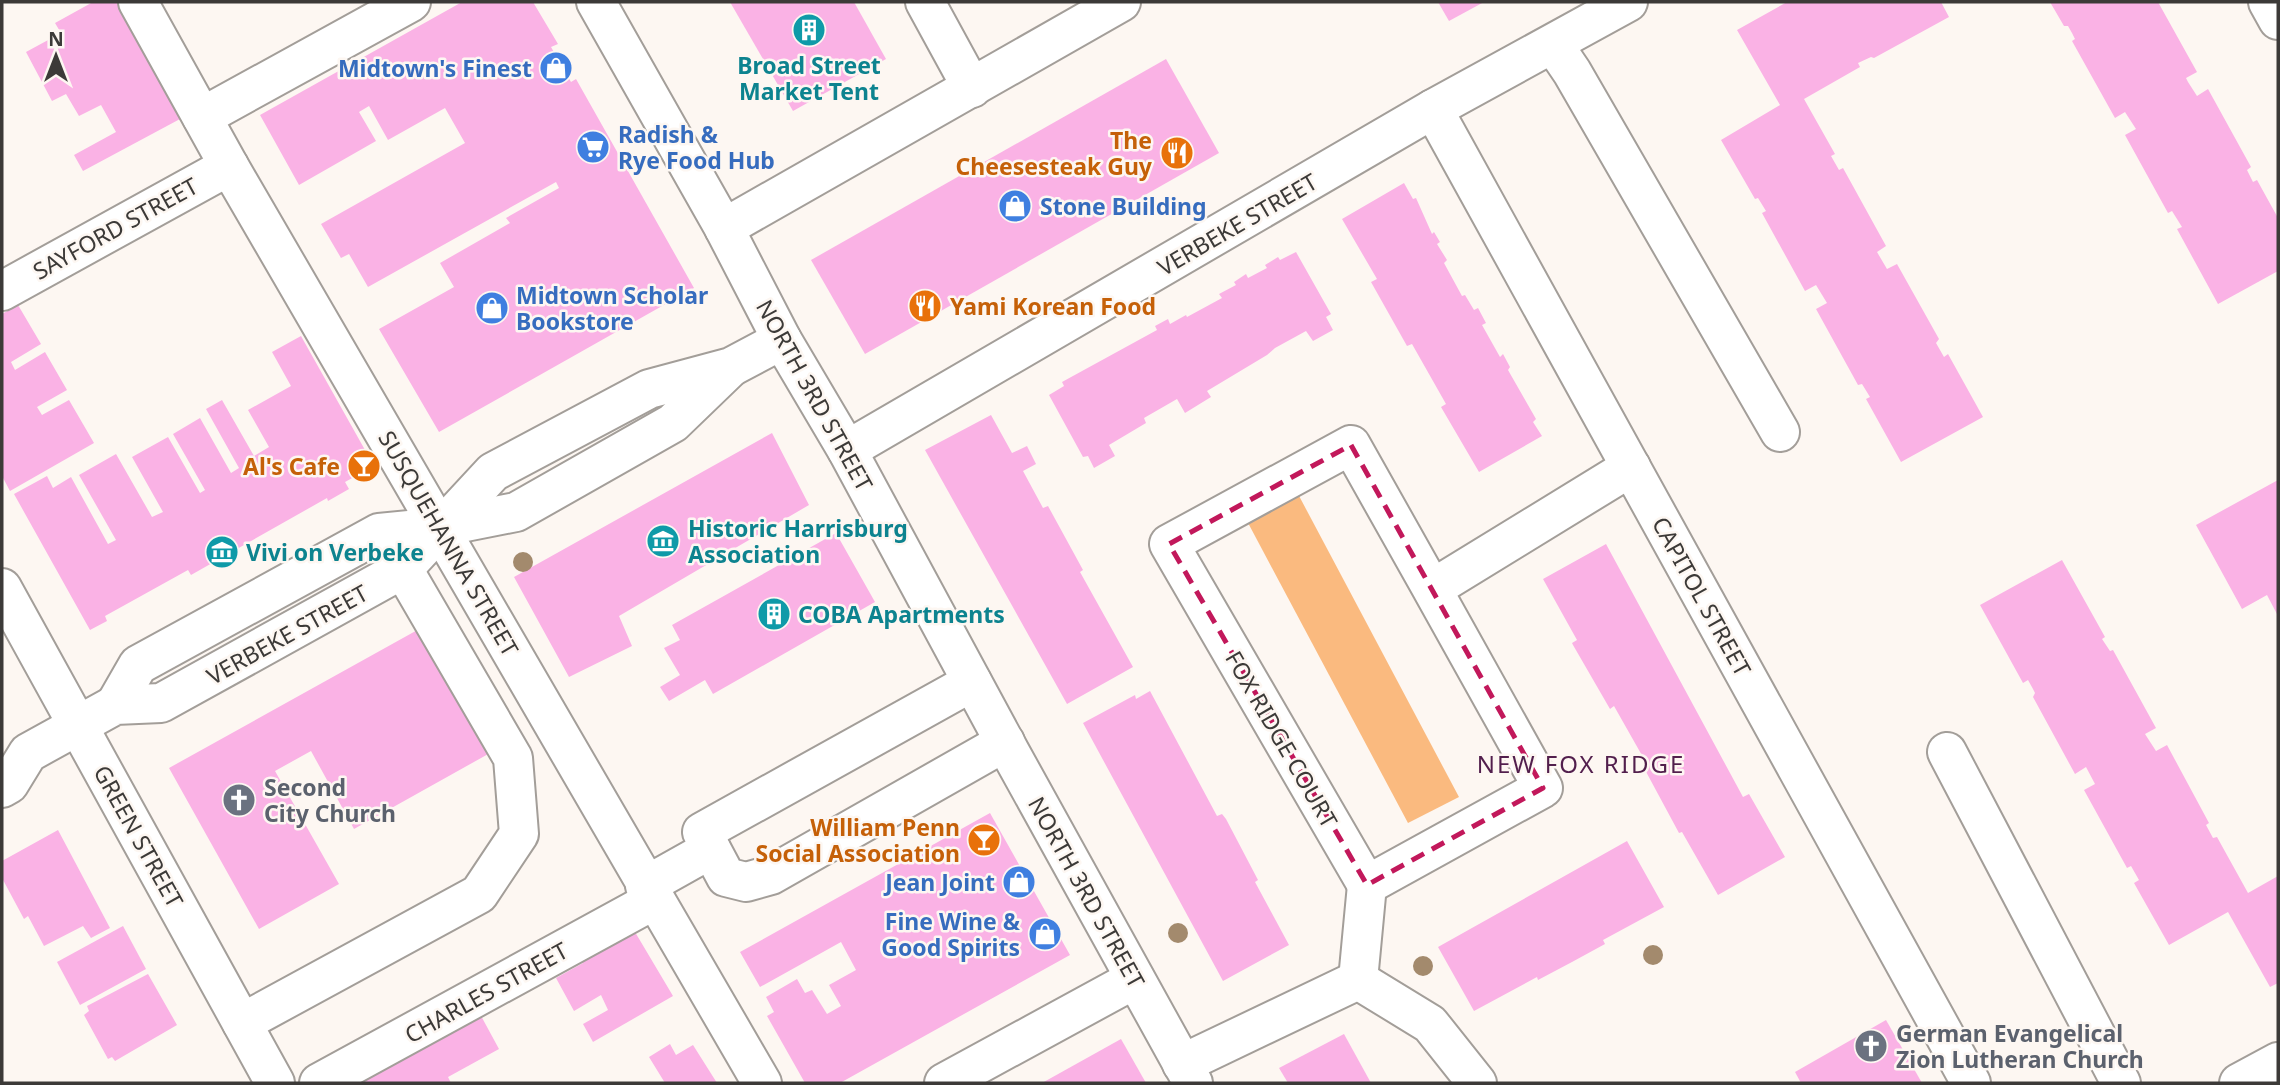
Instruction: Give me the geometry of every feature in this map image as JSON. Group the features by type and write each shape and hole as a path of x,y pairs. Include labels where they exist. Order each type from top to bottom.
{"street":[{"name":"SUSQUEHANNA STREET","path":"138,2 229,166 440,527 649,893 762,1083"},
{"path":"202,117 355,15 411,2"},
{"name":"NORTH 3RD STREET","path":"597,2 724,228 782,340 847,450 1187,1074"},
{"path":"925,2 972,88"},
{"path":"724,228 1121,2"},
{"name":"VERBEKE STREET","path":"847,450 1433,109 1628,2"},
{"path":"2268,2 2278,20"},
{"path":"1553,44 1572,72 1780,432"},
{"name":"CAPITOL STREET","path":"1433,109 1971,1083"},
{"name":"SAYFORD STREET","path":"2,291 229,166"},
{"name":"VERBEKE STREET","path":"2,788 9,784 15,752 78,726 115,705 161,703 403,569 492,472 649,389 731,368 782,340"},
{"name":"FOX RIDGE COURT","path":"1351,444 1432,589 1543,788 1367,885 1169,544 1351,444"},
{"path":"1432,589 1631,467"},
{"name":"VERBEKE STREET","path":"115,705 138,665 201,630 379,533 440,527"},
{"path":"242,1023 479,894 519,834 513,758 403,569"},
{"name":"GREEN STREET","path":"2,589 275,1083"},
{"path":"972,682 702,832 726,877 746,882 771,875 1005,742"},
{"path":"1947,752 2121,1083"},
{"name":"CHARLES STREET","path":"319,1083 649,893 711,849"},
{"path":"1358,980 1367,885"},
{"path":"944,1083 1135,979"},
{"path":"1187,1074 1358,980"},
{"path":"1358,980 1430,1024 1477,1083"},
{"path":"2239,1083 2278,1062"}],"highlighted area":[{"path":"1351,445 1543,788 1367,885 1169,544"}],"shaded area":[{"path":"1298,494 1459,797 1408,823 1247,521"}],"building":[{"path":"93,2 117,2 180,119 83,171 74,155 116,132 101,105 79,116 66,94 52,101 26,52 61,33 55,23"},
{"path":"462,2 533,2 558,44 551,47 571,82 576,79 694,288 439,432 379,329 454,287 440,263 510,223 506,218 559,188 556,182 368,287 349,254 341,258 321,224 465,143 445,108 388,140 369,106 359,112 376,141 299,185 260,115"},
{"name":"Broad Street Market Tent","path":"730,2 854,2 886,59 793,111"},
{"path":"1438,2 1484,2 1449,21"},
{"path":"1787,2 1941,2 1949,17 1874,58 1858,63 1860,67 1804,99 1835,154 1831,156 1839,170 1843,168 1886,246 1877,252 1887,269 1897,264 1939,339 1936,343 1944,357 1948,354 1983,417 1901,462 1866,399 1870,397 1862,384 1858,385 1816,309 1827,303 1816,285 1805,291 1762,213 1766,211 1758,198 1755,199 1721,140 1780,105 1737,30"},
{"path":"2050,2 2158,2 2197,72 2186,78 2188,82 2197,96 2208,89 2251,167 2247,170 2253,182 2257,180 2278,218 2278,271 2218,304 2177,229 2182,227 2172,211 2168,213 2125,135 2136,129 2125,112 2115,118 2072,41 2075,39 2072,33 2068,26 2064,26"},
{"name":"Stone Building","path":"1166,59 1219,153 865,354 811,260"},
{"path":"1404,183 1413,199 1416,198 1432,234 1434,232 1440,242 1437,244 1447,260 1444,263 1462,296 1465,295 1474,310 1478,308 1486,323 1482,325 1500,357 1503,354 1510,367 1508,370 1536,419 1533,422 1542,436 1479,472 1441,407 1446,404 1412,344 1407,346 1371,282 1377,279 1342,219"},
{"path":"1296,252 1331,314 1326,317 1333,330 1313,341 1306,331 1275,348 1207,391 1211,397 1185,413 1177,399 1144,418 1146,423 1109,445 1115,456 1094,468 1088,456 1083,457 1049,395 1064,386 1062,382 1157,330 1155,326 1168,319 1170,324 1186,315 1187,317 1222,298 1219,294 1236,285 1234,282 1246,274 1248,278 1267,268 1265,265 1278,257 1280,260"},
{"path":"18,305 41,344 11,362 15,370 45,352 67,390 37,407 42,415 69,400 94,443 10,491 2,476 2,314"},
{"path":"301,336 374,466 345,482 349,489 328,501 327,498 191,575 188,570 105,616 107,621 90,630 14,494 47,476 53,488 71,477 108,544 116,540 79,475 116,454 152,517 163,512 132,457 168,437 200,493 205,490 173,434 200,418 231,473 239,468 206,409 222,400 254,456 269,447 248,410 291,386 272,352"},
{"path":"991,415 1012,453 1027,446 1036,464 1023,471 1043,508 1048,506 1083,570 1080,572 1133,667 1067,704 925,450"},
{"name":"Historic Harrisburg Association","path":"772,433 809,505 619,616 632,646 569,677 514,577"},
{"path":"2278,480 2278,616 2267,595 2242,609 2196,525"},
{"name":"COBA Apartments","path":"836,533 875,602 713,694 705,680 669,701 660,687 680,675 664,648 680,640 672,625"},
{"path":"1606,544 1743,797 1749,794 1785,857 1718,895 1682,832 1679,833 1644,768 1648,766 1614,706 1610,709 1573,645 1577,640 1543,579"},
{"path":"2062,560 2105,637 2102,639 2110,651 2113,650 2156,728 2145,734 2156,751 2167,745 2209,823 2206,825 2213,838 2217,837 2248,893 2278,876 2278,983 2270,987 2228,912 2169,945 2134,883 2139,880 2131,866 2127,868 2084,790 2095,784 2086,767 2075,774 2033,697 2035,693 2028,680 2023,683 1980,605"},
{"name":"Second City Church","path":"421,628 490,753 354,829 311,751 275,771 339,884 259,929 169,768"},
{"path":"1150,691 1217,816 1222,814 1226,819 1258,880 1255,882 1289,945 1223,981 1083,723 1135,695 1136,699"},
{"path":"990,813 1070,955 840,1083 805,1083 767,1016 774,1012 766,997 797,979 805,993 812,990 827,1014 841,1006 829,985 856,970 841,942 760,987 740,952"},
{"path":"58,830 110,928 91,938 83,926 44,946 28,916 24,919 2,878 2,861"},
{"path":"1627,841 1664,907 1603,940 1605,944 1474,1011 1438,947"},
{"path":"123,926 146,969 80,1005 57,962"},
{"path":"632,927 673,996 593,1042 583,1024 608,1010 601,995 574,1011 556,978 583,963 579,957"},
{"path":"148,974 177,1025 115,1061 112,1057 108,1059 84,1015 89,1011 87,1006"},
{"path":"480,1014 499,1049 448,1077 451,1083 356,1083"},
{"name":"German Evangelical Zion Lutheran Church","path":"1886,1020 1922,1083 1801,1083 1795,1072"},
{"path":"1344,1034 1371,1083 1288,1083 1279,1068"},
{"path":"1121,1039 1146,1083 1042,1083"},
{"path":"670,1044 676,1055 693,1045 717,1083 665,1083 649,1057"}],"place":[{"name":"Broad Street Market Tent","path":"809,30"},
{"name":"Midtown's Finest","path":"556,68"},
{"name":"Radish & Rye Food Hub","path":"593,147"},
{"name":"The Cheesesteak Guy","path":"1177,153"},
{"name":"Stone Building","path":"1015,206"},
{"name":"Yami Korean Food","path":"925,306"},
{"name":"Midtown Scholar Bookstore","path":"492,308"},
{"name":"Al's Cafe","path":"364,466"},
{"name":"Historic Harrisburg Association","path":"663,541"},
{"name":"Vivi on Verbeke","path":"222,552"},
{"name":"COBA Apartments","path":"774,614"},
{"name":"Second City Church","path":"239,800"},
{"name":"William Penn Social Association","path":"984,840"},
{"name":"Jean Joint","path":"1019,882"},
{"name":"Fine Wine & Good Spirits","path":"1045,934"},
{"name":"German Evangelical Zion Lutheran Church","path":"1871,1046"}],"district":[{"name":"NEW FOX RIDGE","path":"1581,763"}]}
